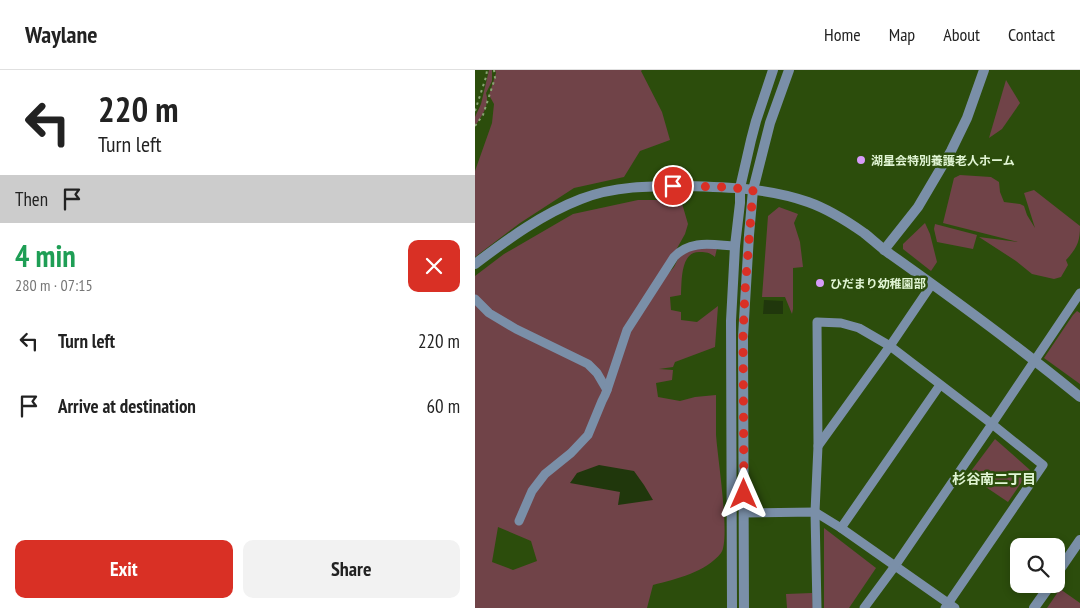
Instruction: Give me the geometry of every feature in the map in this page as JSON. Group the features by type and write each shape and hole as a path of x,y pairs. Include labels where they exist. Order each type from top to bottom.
{"street":[{"path":"732,608 731,321 735,246 740,188 756,121 773,70"},
{"path":"744,608 743,337 753,190 769,123 789,70"},
{"path":"884,250 918,207 951,151 967,118 983,70"},
{"path":"475,264 526,228 559,208 606,191 664,186 725,187 775,193 809,202 833,213 863,233 1035,360 1080,397"},
{"path":"519,521 532,491 545,474 571,453 588,435 607,390 627,330 674,256 680,250 696,244 735,246"},
{"path":"818,446 932,284"},
{"path":"864,608 895,566 1035,360 1077,305 1080,293"},
{"path":"475,299 489,313 516,329 588,364 597,373 607,390"},
{"path":"744,513 815,512 841,528 950,606 1043,465 890,346 859,328 841,323 817,322 818,446 815,512 817,608"},
{"path":"841,528 940,385"},
{"path":"1065,562 1080,540"},
{"path":"1034,608 1045,593"}],"path":[{"path":"475,111 487,70"},
{"path":"475,126 483,115 495,78 494,70"}],"shaded area":[{"path":"489,70 492,70 492,81 486,93 486,106 475,126 475,117 481,104"},
{"path":"495,70 642,70 662,112 670,140 640,151 624,177 574,188 520,223 475,257 475,171 492,123 494,104 489,95 496,73"},
{"path":"1006,80 1020,103 1002,129 989,138"},
{"path":"960,175 991,177 999,182 1004,202 1024,206 1035,228 1024,193 1034,190 1080,226 1077,244 1066,260 1068,265 1061,277 1054,279 1032,274 1016,261 979,237 1018,242 943,223 954,178"},
{"path":"638,200 681,200 688,224 685,234 653,291 688,247 717,248 715,257 708,253 700,252 689,256 683,268 681,295 670,297 671,310 681,312 681,320 697,322 718,306 715,347 675,362 673,367 659,369 673,370 672,380 656,383 658,397 680,401 716,395 716,434 723,496 724,545 721,553 715,560 699,570 653,585 647,608 475,608 475,276 504,254 573,214","holes":["498,527 531,541 537,561 513,570 492,562"]},
{"path":"779,207 798,214 794,223 800,242 803,267 793,268 792,314 785,297 762,297 768,216"},
{"path":"925,223 930,234 937,262 931,271 903,249 903,244"},
{"path":"935,224 977,235 973,249 937,242 934,229"},
{"path":"764,300 783,301 783,314 763,314"},
{"path":"1077,311 1080,313 1080,384 1044,358"},
{"path":"995,439 1030,470 1008,502 968,475"},
{"path":"599,465 634,471 653,500 618,505 620,492 570,483 577,473"},
{"path":"824,528 876,568 849,608 824,608"},
{"path":"1065,592 1080,603 1080,608 1047,608 1057,593"},
{"path":"812,593 813,608 787,608 786,594"}],"place":[{"name":"湖星会特別養護老人ホーム","path":"861,160"},
{"name":"ひだまり幼稚園部","path":"820,283"}],"district":[{"name":"杉谷南二丁目","path":"994,479"}],"route":[{"path":"673,186 725,187 753,190 743,337 744,494"}]}
